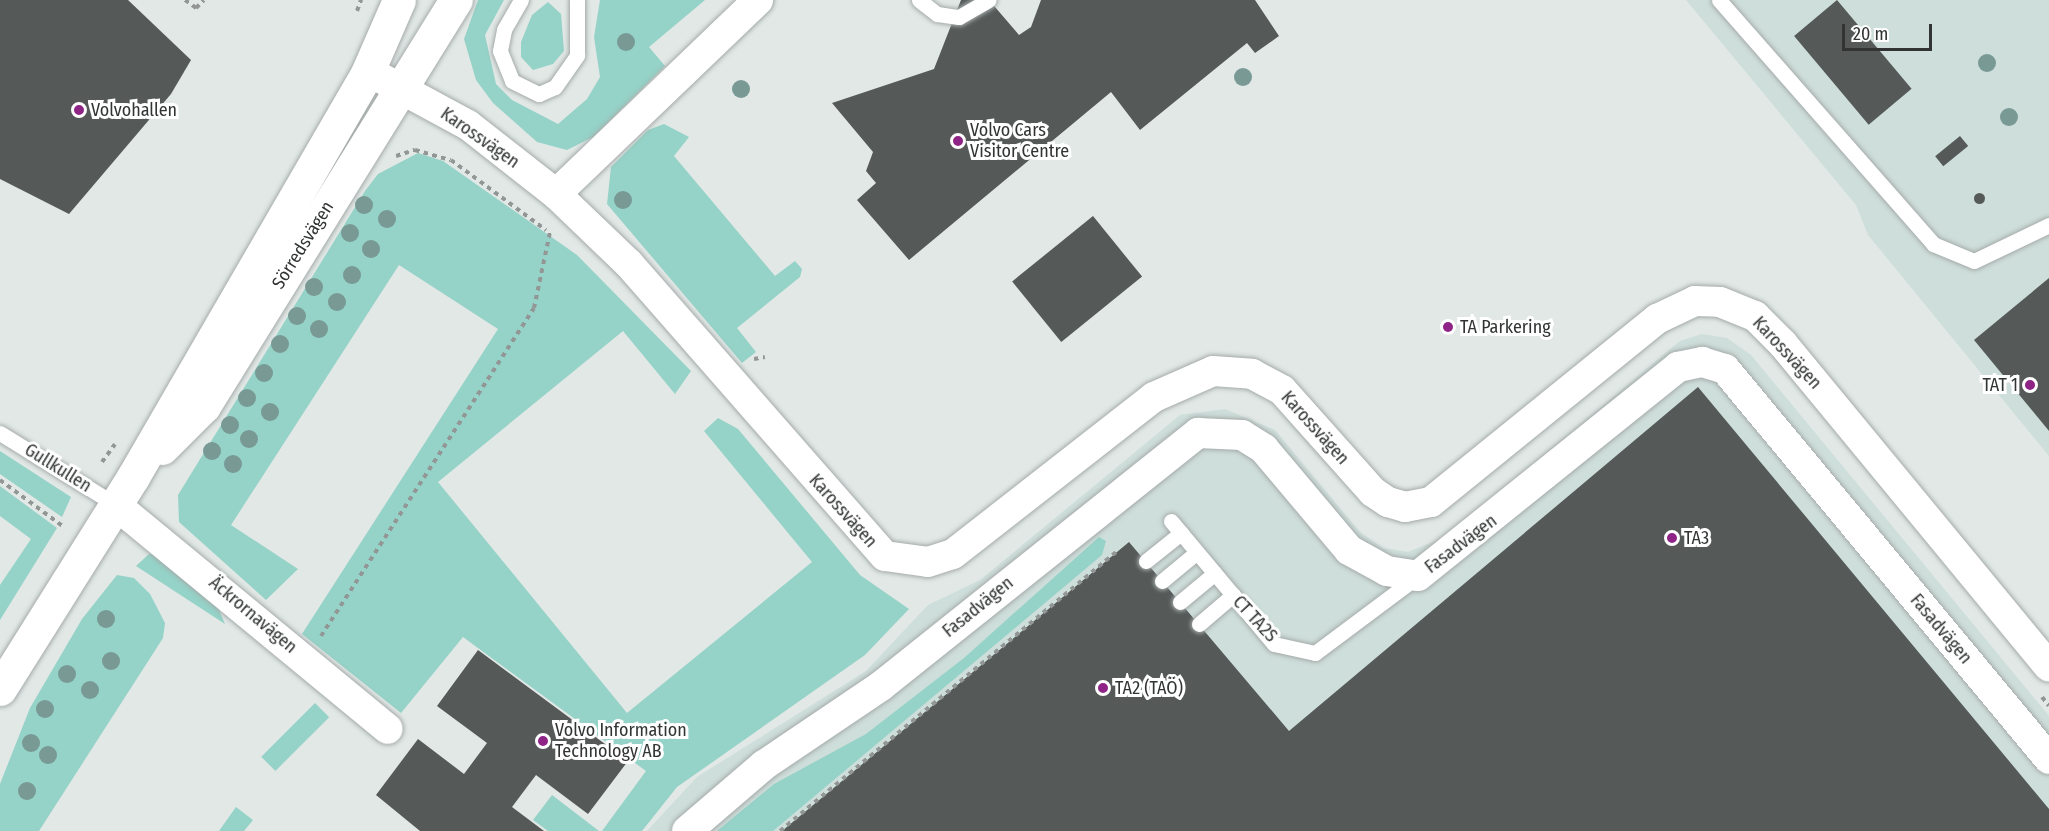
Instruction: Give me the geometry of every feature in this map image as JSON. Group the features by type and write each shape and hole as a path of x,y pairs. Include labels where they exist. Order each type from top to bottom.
{"street":[{"name":"Sörredsvägen","path":"0,689 133,477 368,71 399,0"},
{"name":"Sörredsvägen","path":"133,477 204,406 456,0"},
{"path":"556,194 758,0"},
{"name":"Karossvägen","path":"368,71 468,125 556,194 666,306 869,544 904,563 953,554 1154,397 1212,371 1252,374 1282,390 1373,492 1388,502 1405,507 1431,502 1674,308 1695,301 1738,306 1783,344 2049,668"},
{"name":"Fasadvägen","path":"687,831 755,772 881,686 1198,433 1242,435 1264,449 1349,550 1387,571 1419,576 1678,367 1702,362 1725,369 2049,759"},
{"name":"Äckrornavägen","path":"116,505 306,659 388,729"}],"lane":[{"path":"521,0 504,30 500,51 512,81 539,94 555,87 577,55 577,0"},
{"path":"919,0 937,14 959,17 989,0"},
{"path":"1719,0 1933,244 1974,261 2049,225"},
{"name":"Gullkullen","path":"0,433 116,505"},
{"name":"CT TA2S","path":"1146,561 1176,527 1274,644 1316,653 1419,576"},
{"path":"1162,581 1197,552"},
{"path":"1180,602 1215,573"},
{"path":"1199,624 1233,595"}],"path":[{"path":"185,0 196,8 204,0"},
{"path":"306,659 534,308 550,232"},
{"path":"0,480 65,527"},
{"path":"780,831 1117,550"}],"shaded area":[{"path":"1686,0 2049,0 2049,456 1868,235 1856,205"},
{"path":"1702,334 1727,338 1751,355 2049,716 2049,831 647,831 697,777 866,671 928,605 980,580 1180,415 1225,409 1275,430 1360,532 1383,548 1408,552 1445,537 1680,341"}],"green space":[{"path":"478,0 504,0 485,35 496,84 512,100 558,124 587,99 600,77 594,37 600,0 705,0 649,47 665,66 593,137 567,150 537,142 493,103 476,80 464,39"},
{"path":"548,2 561,14 564,51 553,64 533,70 521,57 521,42 532,15"},
{"path":"664,124 689,137 674,156 775,276 795,261 802,269 800,277 737,328 756,352 742,363 607,204 611,167 648,130"},
{"path":"418,153 443,161 577,255 691,371 675,394 623,331 438,482 627,713 812,562 704,431 718,418 738,429 860,575 909,609 865,655 677,787 642,831 602,831 646,771 463,637 401,713 302,634 498,329 399,265 231,525 298,569 266,600 179,522 178,495 365,191 378,174"},
{"path":"0,451 71,497 62,517 0,474"},
{"path":"0,486 57,528 0,620 0,585 31,539 0,516"},
{"path":"1099,537 1106,541 1102,555 773,831 717,831 774,784 866,734 964,658"},
{"path":"149,554 158,554 216,603 225,624 136,566"},
{"path":"117,575 134,578 150,594 165,623 163,638 39,831 0,831 0,784 30,708 82,619"},
{"path":"315,703 329,717 275,771 261,757"},
{"path":"552,795 599,831 548,831 533,820"},
{"path":"236,807 253,820 244,831 219,831"}],"building":[{"name":"Volvohallen","path":"0,0 128,0 191,60 171,94 69,214 0,179"},
{"name":"Volvo Cars Visitor Centre","path":"961,0 989,0 1019,35 1031,27 1041,0 1255,0 1279,36 1255,53 1247,43 1140,130 1111,92 909,260 857,200 876,183 866,171 873,152 832,103 934,69"},
{"path":"1837,0 1912,89 1869,125 1794,36"},
{"path":"1960,136 1968,146 1943,166 1935,156"},
{"path":"1979,192 1985,198 1979,204 1973,198"},
{"path":"1093,216 1142,277 1061,342 1012,281"},
{"name":"TAT 1","path":"2049,278 2049,431 1974,340"},
{"name":"TA3","path":"1698,387 2049,809 2049,831 782,831 1129,542 1289,731"},
{"name":"Volvo Information Technology AB","path":"478,650 628,761 588,814 536,775 512,807 544,831 420,831 376,795 418,739 464,774 487,743 437,706"}],"place":[{"name":"Volvohallen","path":"79,110"},
{"name":"Volvo Cars Visitor Centre","path":"958,141"},
{"name":"TA Parkering","path":"1448,327"},
{"name":"TAT 1","path":"2030,385"},
{"name":"TA3","path":"1672,538"},
{"name":"TA2 (TAÖ)","path":"1103,688"},
{"name":"Volvo Information Technology AB","path":"543,741"}]}
